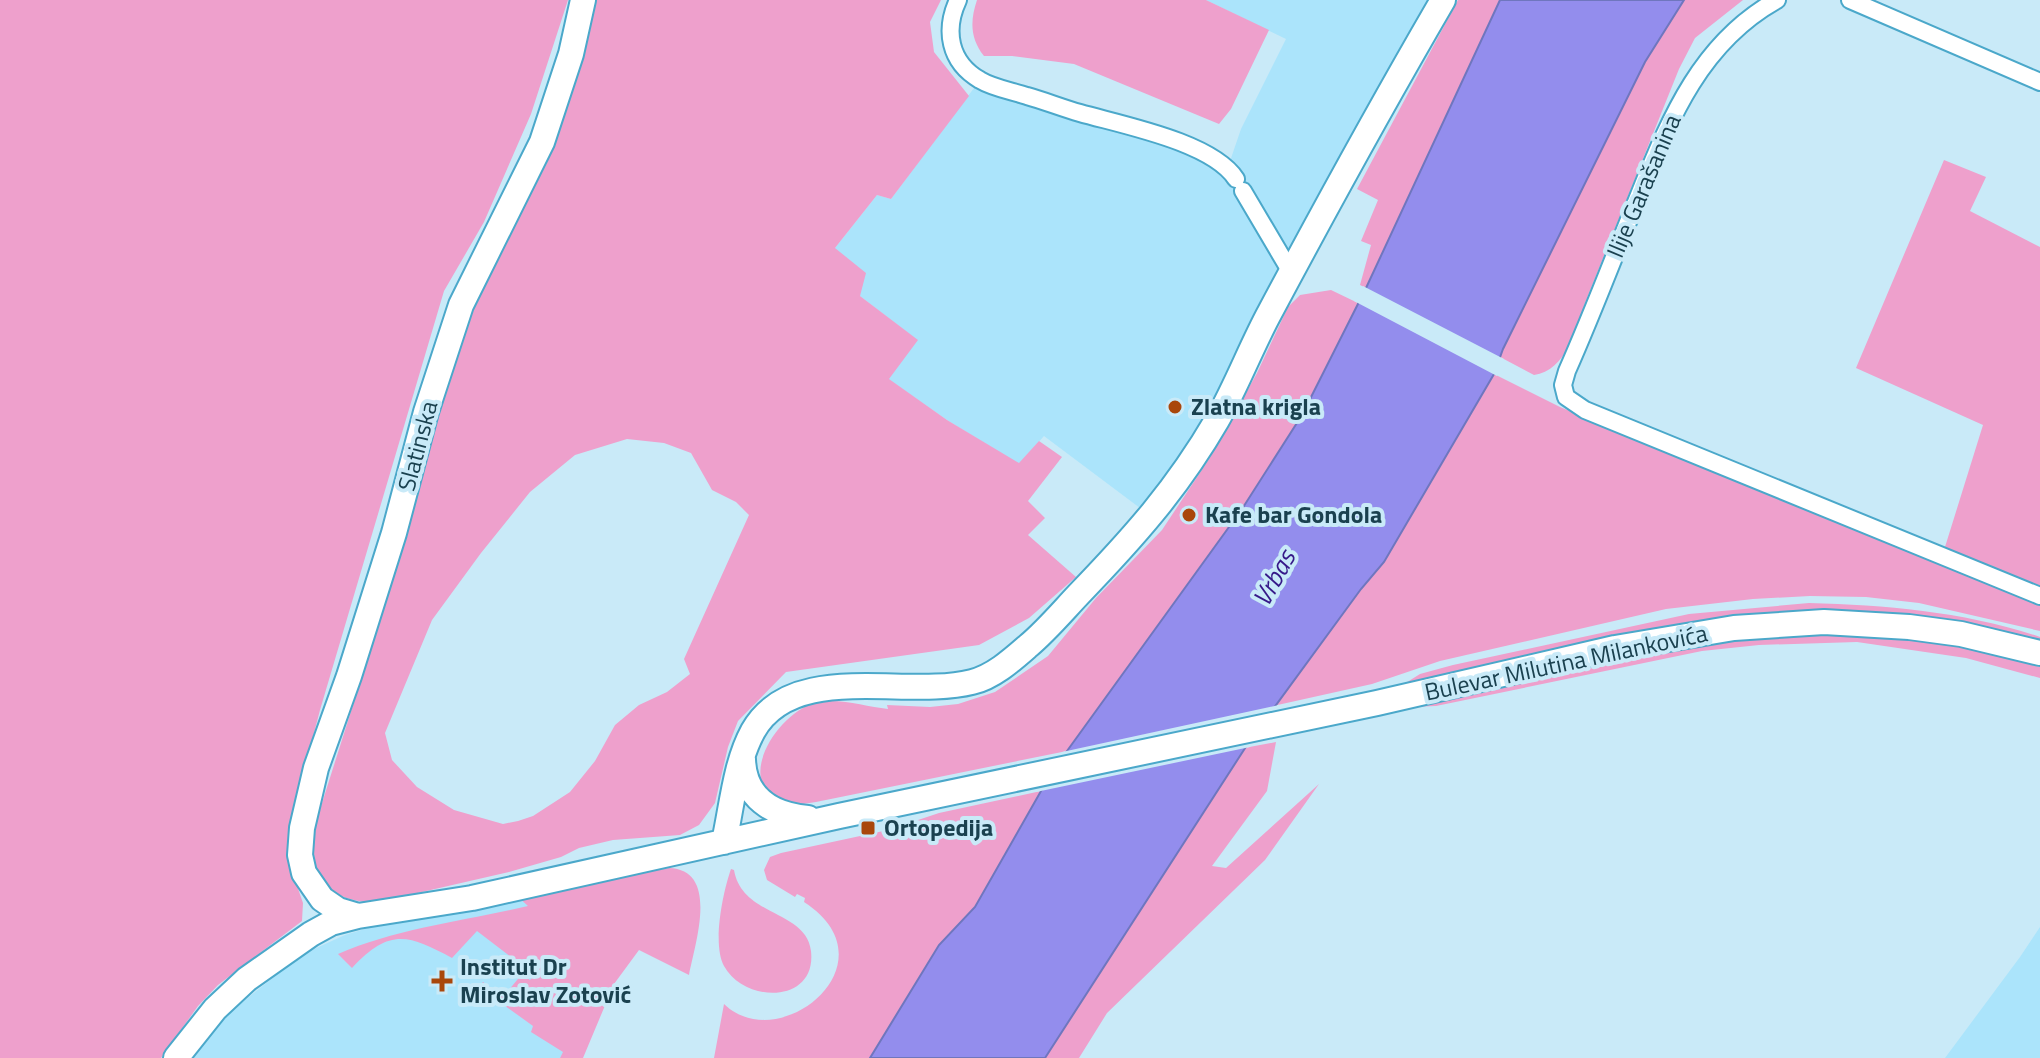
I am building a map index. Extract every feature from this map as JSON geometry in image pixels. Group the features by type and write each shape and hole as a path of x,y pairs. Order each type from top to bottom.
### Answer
{"street":[{"name":"Slatinska","path":"331,923 322,899 304,873 300,855 302,828 316,768 394,533 426,412 461,305 542,142 571,54 583,0"},
{"path":"958,0 949,31 953,49 966,68 980,80 1167,138 1228,167 1292,274"},
{"path":"724,842 743,754 754,729 764,717 793,695 829,687 942,688 976,682 1002,668 1031,643 1152,517 1216,422 1269,314 1365,134 1443,0"},
{"name":"Ilije Garašanina","path":"1777,0 1758,10 1705,62 1670,118 1567,371 1563,385 1570,402 2040,596"},
{"path":"1850,0 2040,82"},
{"name":"Bulevar Milutina Milankovića","path":"839,816 1377,703 1615,648 1734,628 1824,622 1909,627 1961,634 2040,653"},
{"path":"743,754 743,770 748,784 766,807 791,816 839,816"},
{"path":"176,1058 215,1009 247,979 331,923 472,898 839,816"},
{"path":"322,899 338,910 358,916"}],"shaded area":[{"path":"0,0 568,0 531,114 484,222 444,291 320,710 288,833 287,857 303,903 302,921 218,985 198,1006 161,1058 0,1058"},
{"path":"594,0 941,0 930,22 934,52 969,96 891,199 877,195 835,248 866,273 860,296 918,340 889,379 947,420 1019,463 1039,441 1062,457 1028,501 1045,518 1028,535 1076,577 1029,618 979,645 786,672 738,721 728,747 715,803 699,825 680,835 613,840 509,872 374,903 341,896 322,880 317,869 314,855 316,822 403,547 464,334 486,279 547,163","holes":["627,439 664,443 691,453 712,490 736,502 749,515 684,659 690,674 667,692 639,705 615,725 595,761 570,792 533,816 503,824 454,810 417,787 392,760 385,733 432,620 530,492 575,455"]},
{"path":"977,0 1206,0 1269,30 1231,109 1219,124 1074,64 1012,56 984,56 976,43 973,29"},
{"path":"1206,0 1437,0 1283,289 1152,517 1044,436 1019,464 888,379 917,340 860,296 835,248 877,195 891,199 980,80 1228,167 1241,129 1286,39"},
{"path":"1458,0 1500,0 1366,288 1360,285 1371,245 1361,241 1378,200 1357,189"},
{"path":"1684,0 1743,0 1695,38 1679,69 1568,347 1554,366 1534,375 1500,357 1503,349 1645,62"},
{"path":"1944,160 1986,177 1970,211 2040,247 2040,590 1945,547 1983,425 1856,368"},
{"path":"1331,290 1358,303 1302,415 1242,509 1067,751 805,804 785,803 769,794 762,781 761,766 766,750 775,734 801,709 824,701 888,709 887,705 930,707 958,704 995,692 1048,656 1096,598 1162,530 1209,459 1257,373 1288,307 1300,295"},
{"path":"1494,374 1560,407 2040,604 2040,631 1919,603 1866,597 1753,599 1666,609 1440,661 1372,684 1273,706 1384,562"},
{"path":"1809,603 1897,608 1984,621 2040,637 2040,648 1863,615 1404,684 1420,674 1453,665 1689,614"},
{"path":"1807,633 1896,636 1963,647 2040,667 2040,678 1966,658 1857,642 1759,645 1702,651 1436,706 1411,707 1411,703 1706,640"},
{"path":"1276,742 1267,791 1212,866 1226,868 1319,784 1265,860 1107,1013 1079,1058 1045,1058 1244,748"},
{"path":"1041,791 975,907 939,945 870,1058 714,1058 724,1004 747,1018 773,1019 798,1011 820,996 834,975 839,951 830,926 804,902 805,898 797,894 795,897 767,880 764,870 770,857 888,830 939,813"},
{"path":"669,868 685,872 694,881 699,894 699,928 689,975 639,950 614,984 583,1058 560,1058 563,1052 531,1032 533,1026 479,987 483,982 503,997 522,974 530,980 539,969 533,965 528,970 477,931 452,958 423,944 399,939 377,946 352,968 338,954 408,931 528,906 516,895"},
{"path":"731,869 749,897 787,920 807,938 811,951 810,968 803,981 792,989 778,993 747,987 724,966 719,932"},
{"name":"Institut Dr Miroslav Zotović","path":"516,895 619,975 560,1058 192,1058 221,1019 303,954 368,928"},
{"path":"2040,927 2040,1058 1945,1058 2020,957"}],"water":[{"name":"Vrbas","path":"1500,0 1684,0 1645,62 1503,349 1494,374 1384,562 1249,742 1045,1058 870,1058 939,945 975,907 1067,751 1242,509 1302,415 1366,288"}],"pier":[{"path":"1363,286 1504,359 1497,376 1354,301"},
{"path":"1279,705 1250,747 1036,792 1062,752"}],"place":[{"name":"Zlatna krigla","path":"1175,407"},
{"name":"Kafe bar Gondola","path":"1189,515"},
{"name":"Ortopedija","path":"868,828"},
{"name":"Institut Dr Miroslav Zotović","path":"442,981"}]}
